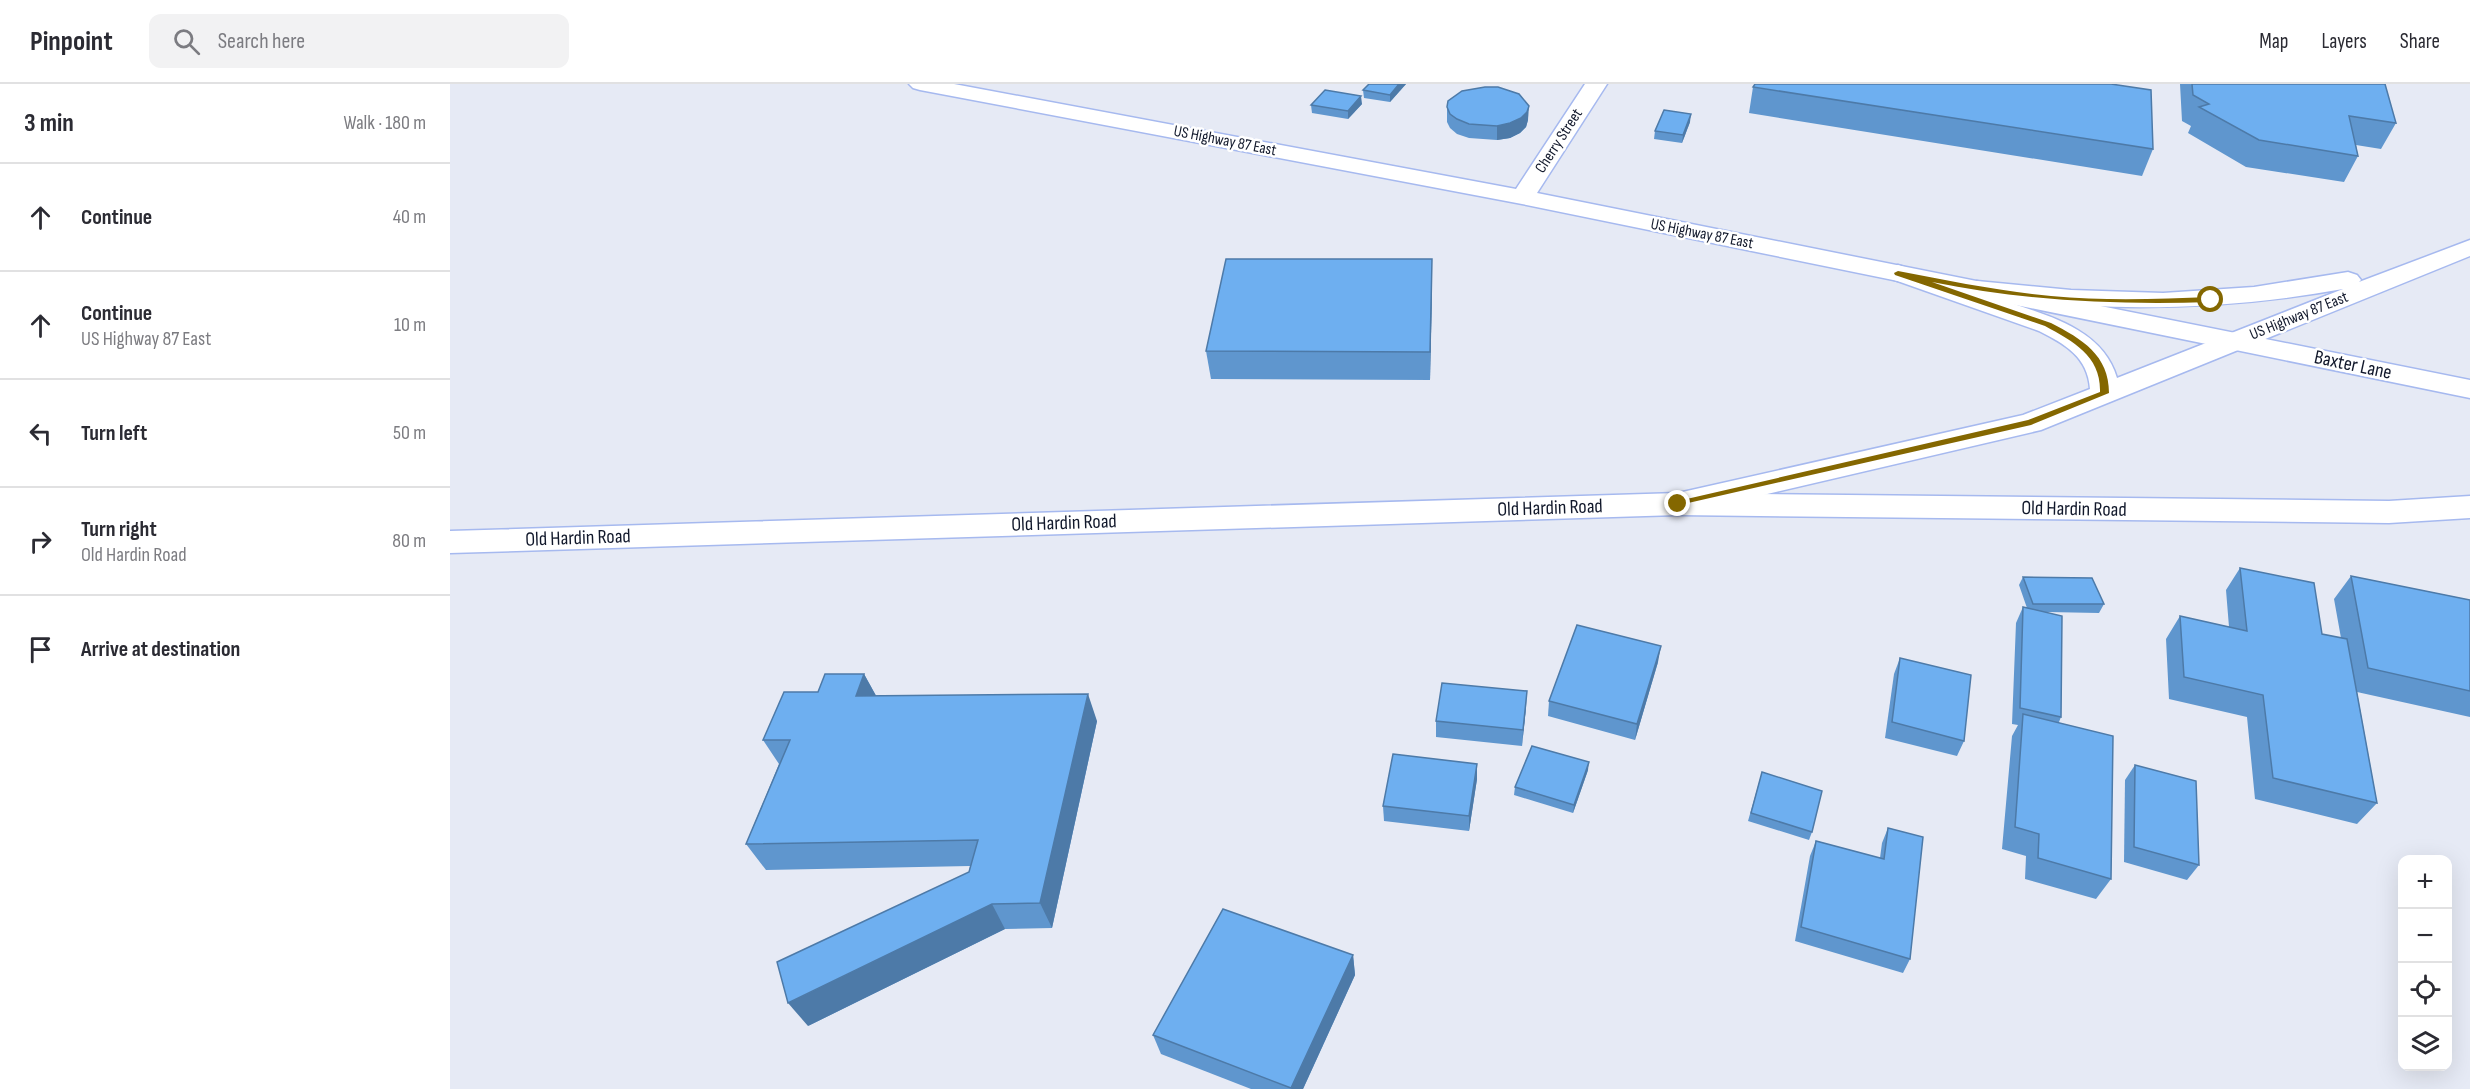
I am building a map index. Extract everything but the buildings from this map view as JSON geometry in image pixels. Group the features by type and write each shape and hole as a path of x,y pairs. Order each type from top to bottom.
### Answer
{"main road":[{"name":"US Highway 87 East","path":"920,84 998,90 2237,341 2470,247"},
{"name":"Cherry Street","path":"1522,197 1596,84"},
{"path":"1977,289 2090,301 2211,300 2310,288 2435,262"},
{"path":"1898,273 2065,333 2086,348 2100,364 2105,376 2105,393"},
{"name":"Baxter Lane","path":"2237,341 2470,389"},
{"name":"Old Hardin Road","path":"1678,504 2031,423 2237,341"},
{"name":"Old Hardin Road","path":"450,542 1678,504 2389,512 2470,507"}],"route":[{"path":"1678,504 2031,423 2105,393 2105,376 2100,364 2092,354 2065,333 1898,273 1977,289 2052,298 2136,302 2211,300"}]}
